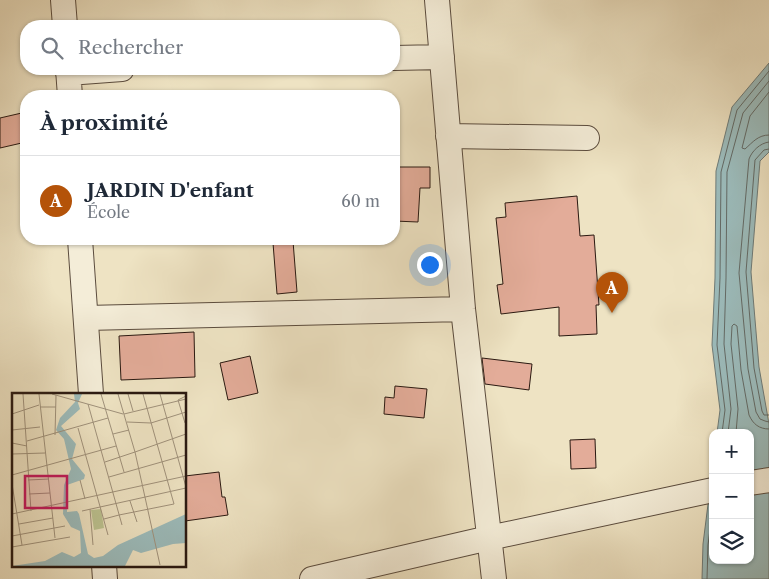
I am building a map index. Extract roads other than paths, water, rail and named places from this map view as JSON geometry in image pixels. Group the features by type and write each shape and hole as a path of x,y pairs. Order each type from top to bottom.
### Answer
{"street":[{"path":"63,0 65,20"},
{"path":"437,0 463,309 494,579"},
{"path":"400,58 442,57"},
{"path":"69,79 90,75"},
{"path":"448,136 587,138"},
{"path":"80,245 91,393"},
{"path":"86,318 463,309"},
{"path":"754,482 769,480"},
{"path":"312,579 489,538 709,491"},
{"path":"104,566 104,579"}],"water":[{"path":"769,63 769,152 760,161 751,272 759,367 769,424 769,579 702,579 703,544 709,497 709,564 754,564 754,429 718,429 720,410 712,345 716,171 732,107"}],"place":[{"name":"JARDIN D'enfant","path":"612,313"}]}
